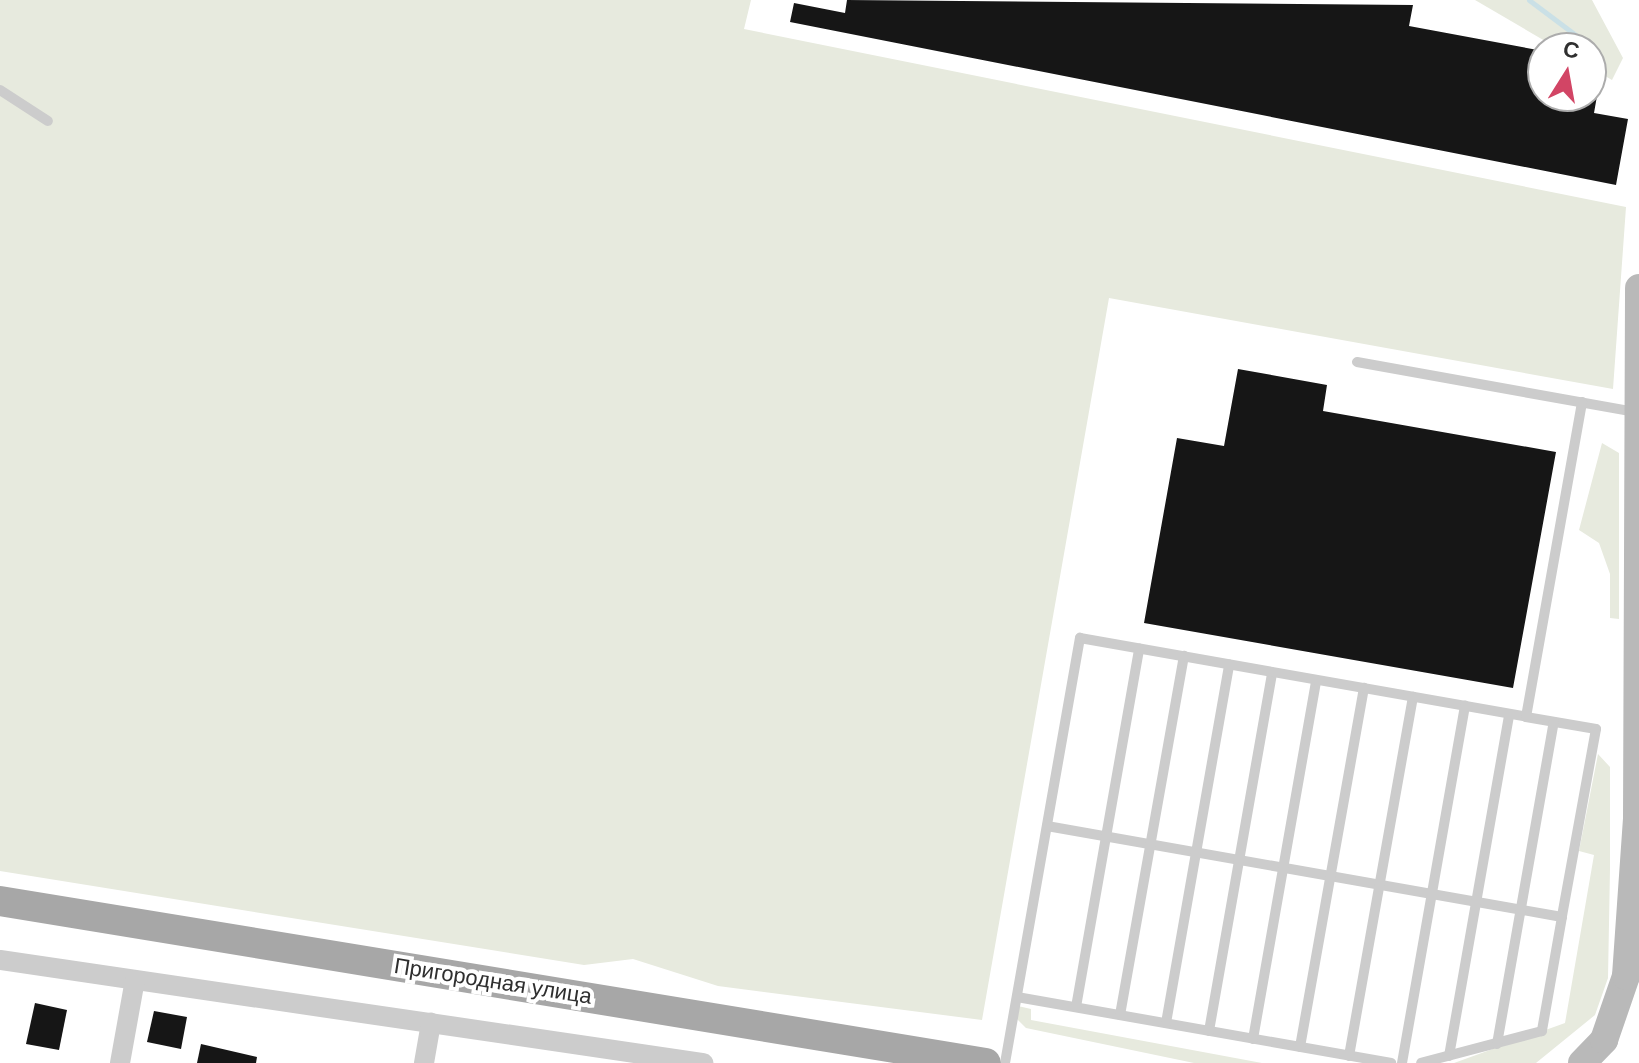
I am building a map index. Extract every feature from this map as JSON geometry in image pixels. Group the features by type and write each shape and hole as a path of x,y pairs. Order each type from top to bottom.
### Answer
{"main road":[{"name":"Пригородная улица","path":"0,901 986,1063"}],"street":[{"path":"1582,1063 1620,1008 1638,828 1635,412 1639,291"},
{"path":"0,960 703,1063"},
{"path":"120,1063 135,980"},
{"path":"424,1063 431,1023"}],"lane":[{"path":"0,90 48,121"},
{"path":"1357,362 1635,412"},
{"path":"1526,717 1582,402"},
{"path":"1005,1063 1080,638 1596,729 1542,1031 1421,1063"},
{"path":"1076,1007 1139,648"},
{"path":"1120,1015 1184,656"},
{"path":"1166,1023 1229,664"},
{"path":"1209,1031 1272,672"},
{"path":"1253,1039 1316,680"},
{"path":"1300,1047 1364,688"},
{"path":"1349,1056 1413,697"},
{"path":"1402,1063 1465,706"},
{"path":"1449,1056 1509,714"},
{"path":"1497,1044 1554,722"},
{"path":"1047,826 1562,917"},
{"path":"1017,997 1391,1063"}],"shaded area":[{"path":"0,0 751,0 744,29 1626,207 1613,389 1109,298 982,1020 718,986 633,959 584,965 0,871"},
{"path":"1475,0 1592,0 1623,58 1612,80 1607,77 1607,32 1530,32"},
{"path":"1602,443 1619,453 1619,619 1610,618 1610,574 1599,543 1579,530"},
{"path":"1598,754 1610,767 1610,869 1608,978 1595,1015 1536,1063 1454,1063 1565,1023 1594,855 1579,851"},
{"path":"1018,1006 1031,1009 1031,1020 1262,1063 1194,1063 1026,1028 1016,1018"}],"building":[{"path":"847,0 1413,5 1409,26 1527,48 1527,112 1594,112 1628,119 1616,185 790,22 794,3 845,13"},
{"path":"1238,369 1327,385 1323,411 1556,452 1513,688 1144,623 1177,438 1224,446"},
{"path":"35,1003 67,1010 59,1050 26,1044"},
{"path":"154,1011 187,1017 181,1049 147,1042"},
{"path":"201,1044 257,1057 256,1063 197,1063"}],"waterway":[{"path":"1529,0 1572,32"}]}
